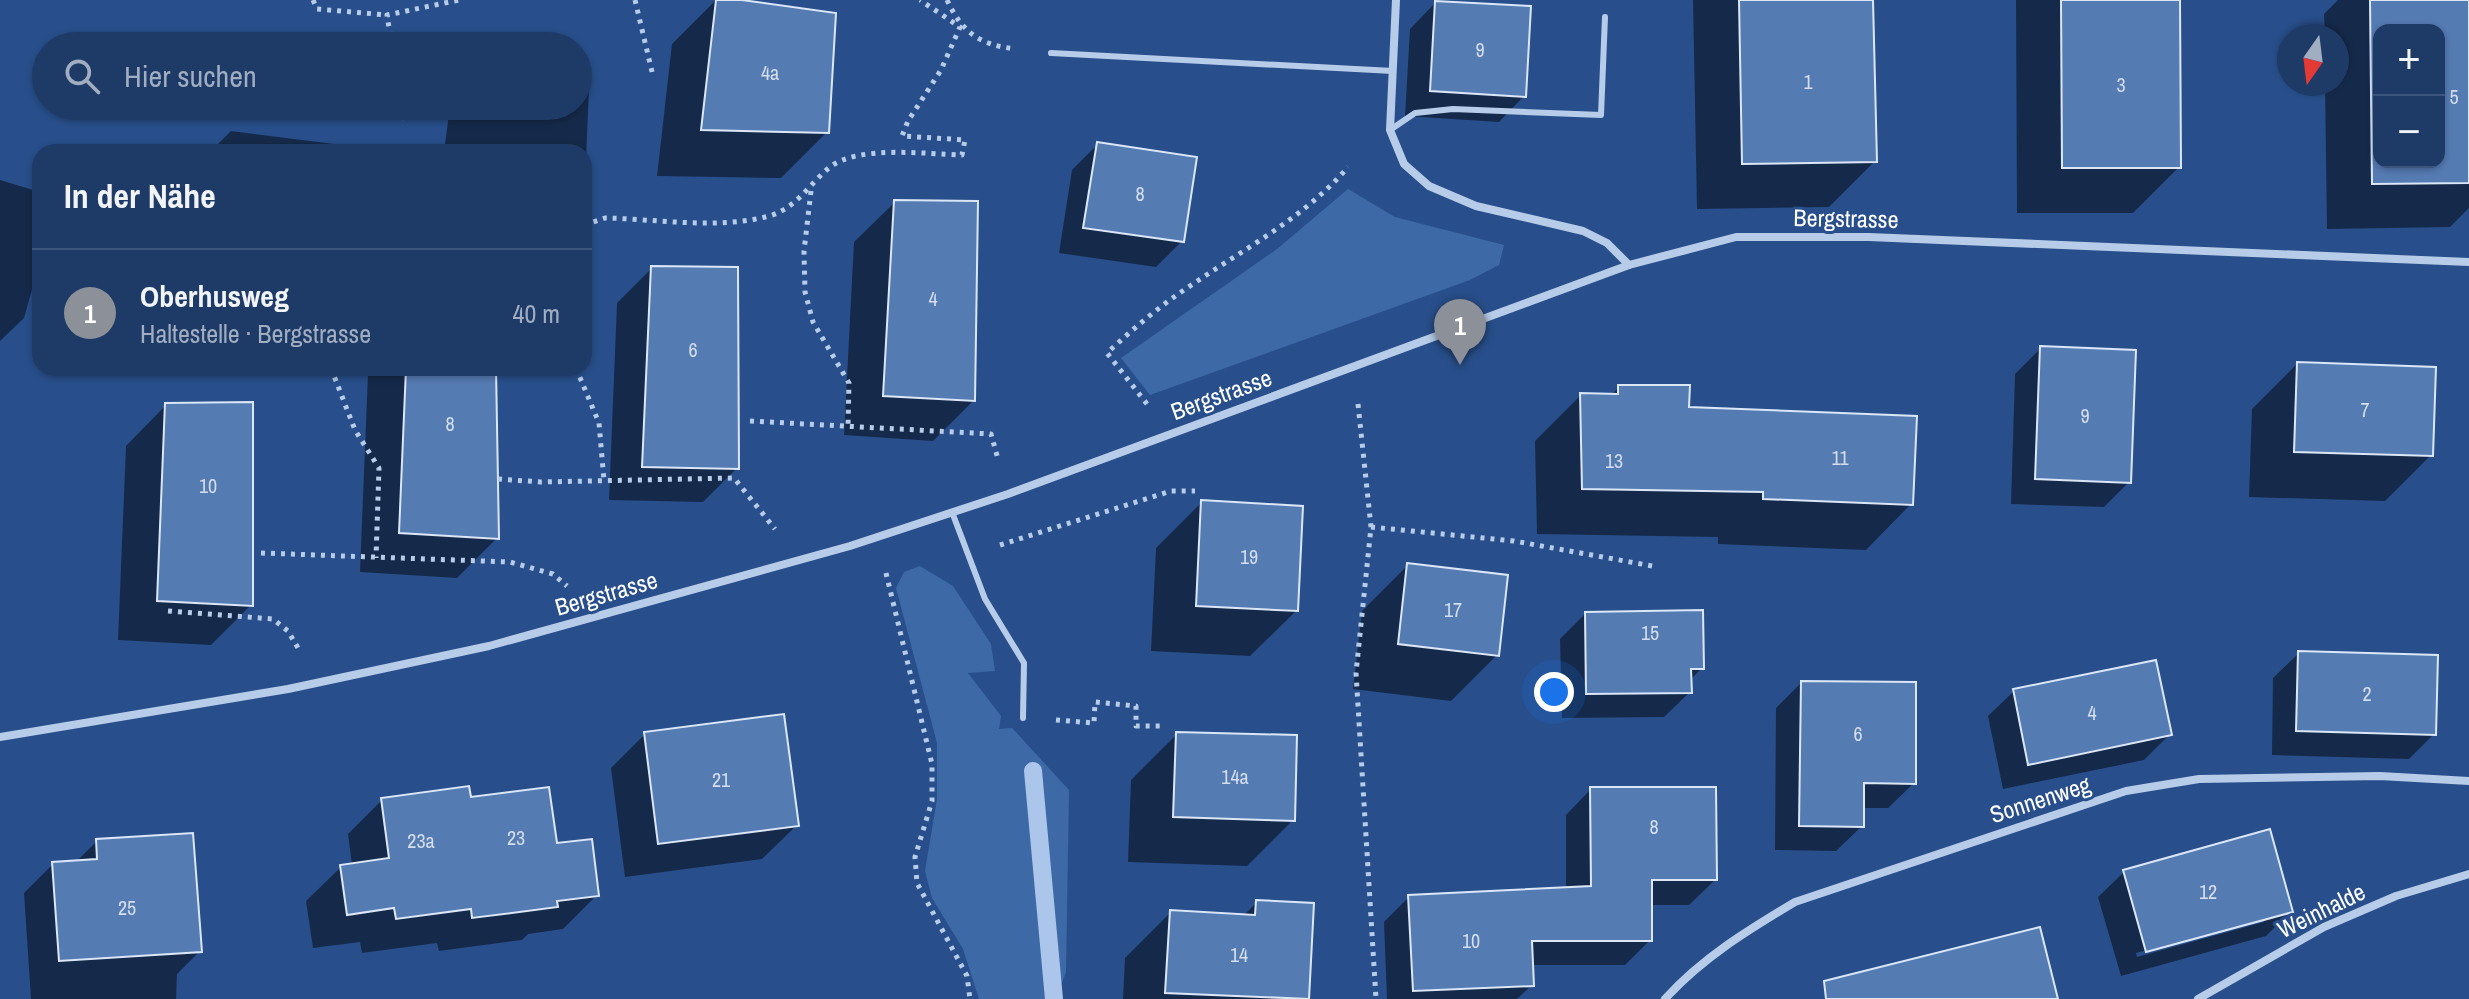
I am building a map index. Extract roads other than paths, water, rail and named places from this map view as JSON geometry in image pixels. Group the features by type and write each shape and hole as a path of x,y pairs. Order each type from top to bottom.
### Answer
{"street":[{"path":"1396,0 1390,130 1404,164 1429,186 1476,206 1583,231 1607,243 1629,265"},
{"name":"Bergstrasse","path":"0,737 306,685 489,646 850,546 1008,494 1629,265 1736,237 1869,237 2469,262"},
{"name":"Sonnenweg","path":"1665,999 1689,973 1745,931 1795,902 2126,791 2199,779 2380,776 2469,781"},
{"name":"Weinhalde","path":"2198,999 2324,927 2396,896 2469,874"}],"lane":[{"path":"1390,130 1415,113 1453,109 1601,115 1605,17"},
{"path":"1051,53 1393,71"},
{"path":"952,512 985,599 1024,663 1023,718"}],"waterway":[{"path":"1033,771 1054,999"}],"place":[{"name":"Oberhusweg","path":"1460,365"}]}
